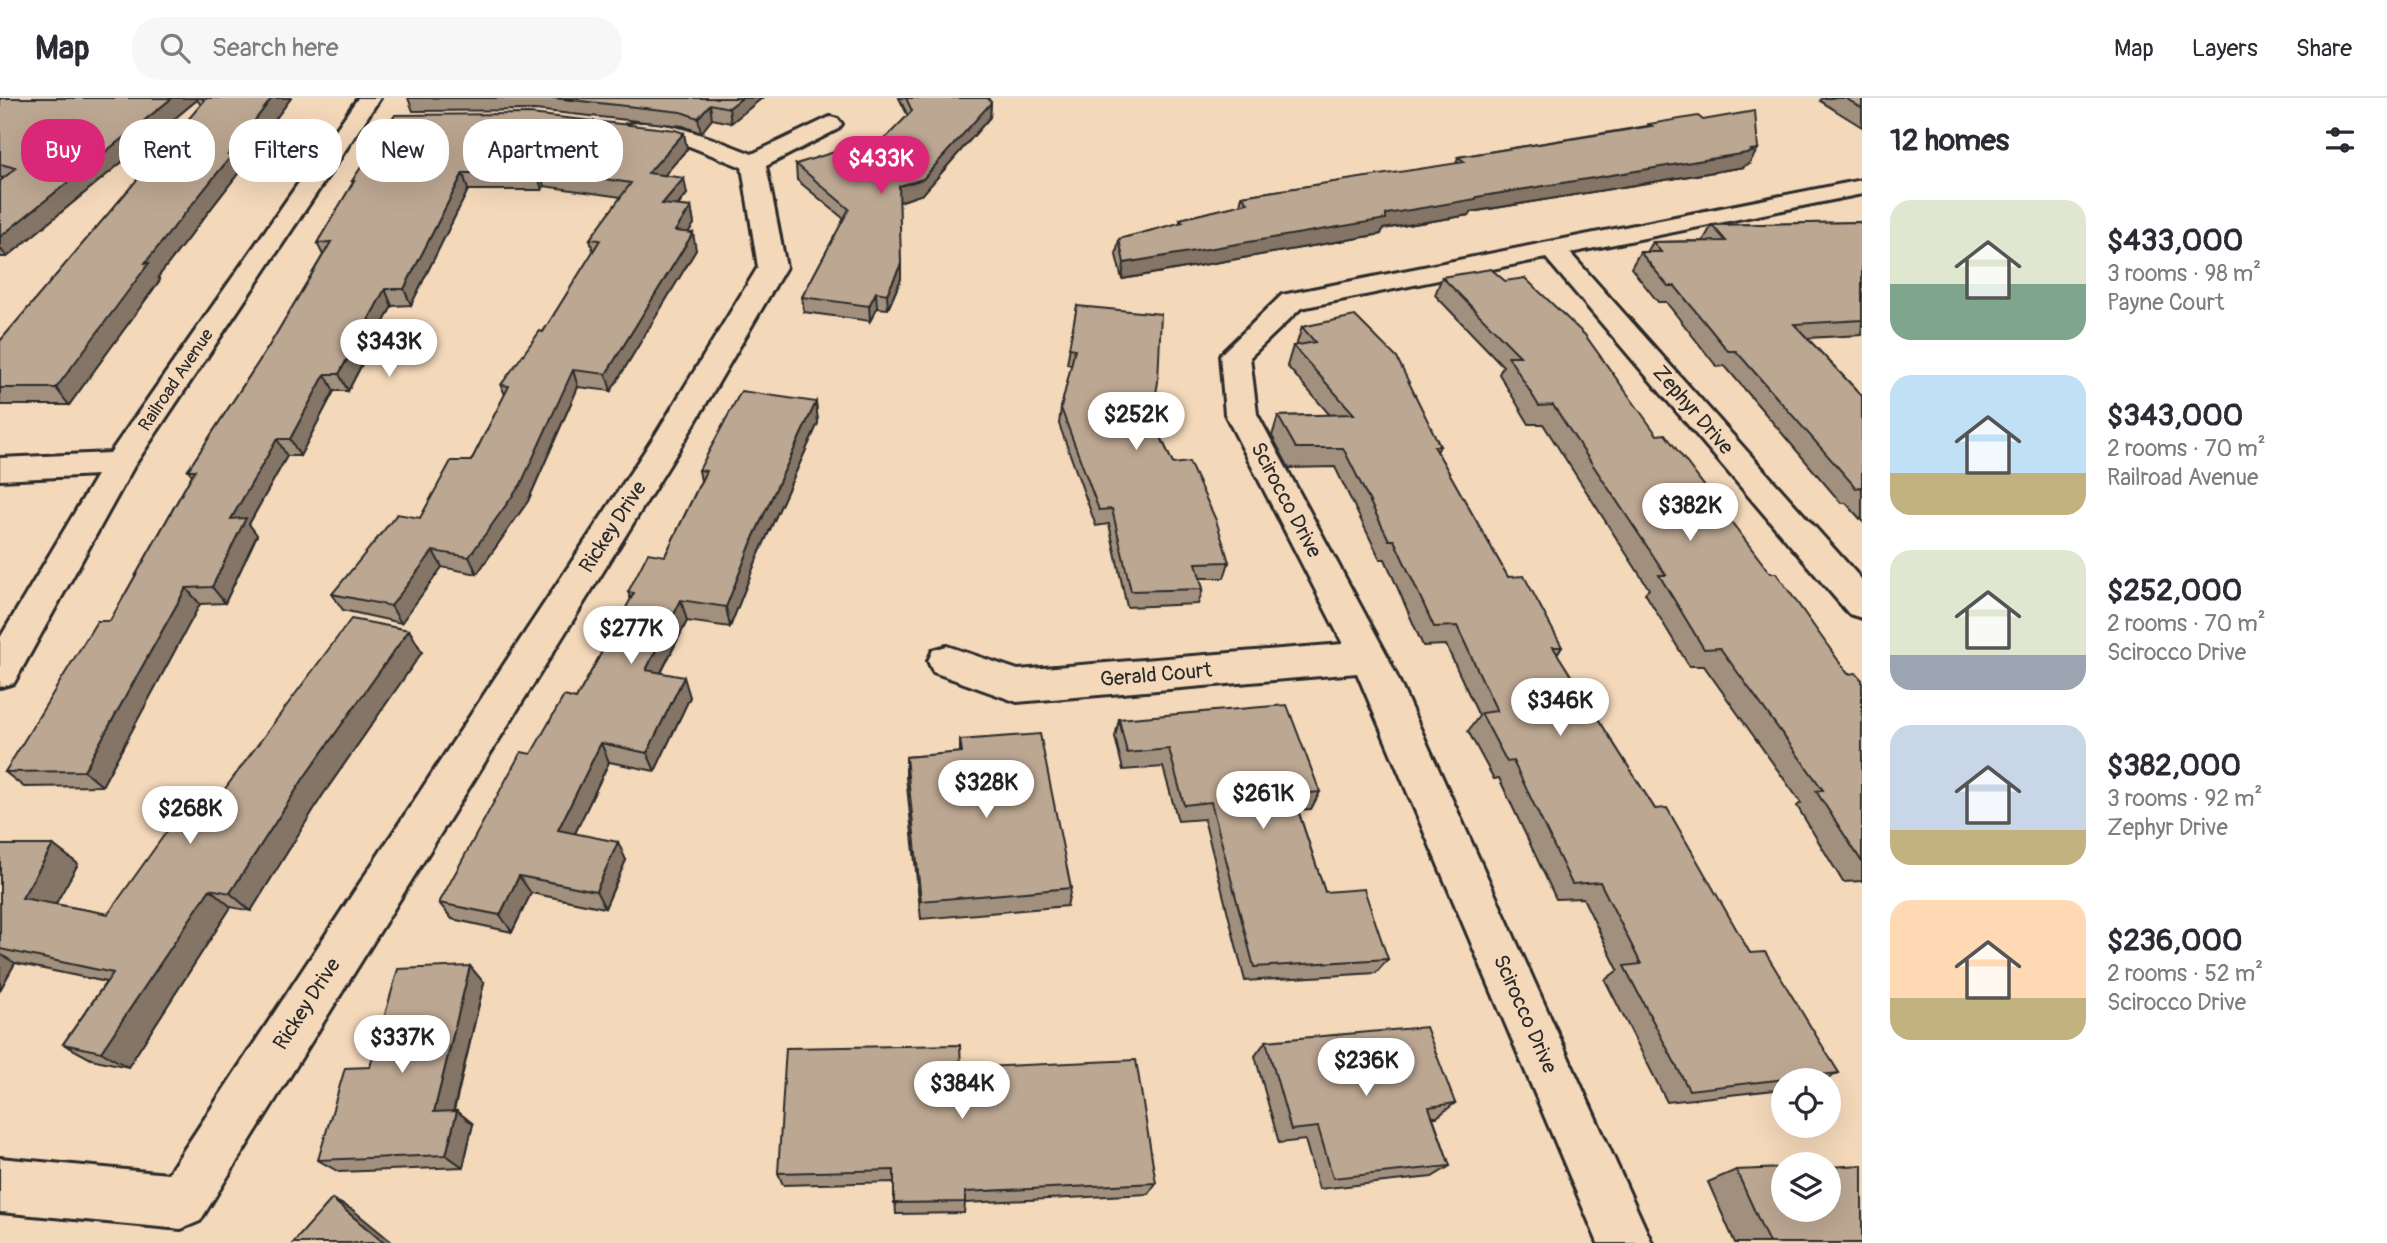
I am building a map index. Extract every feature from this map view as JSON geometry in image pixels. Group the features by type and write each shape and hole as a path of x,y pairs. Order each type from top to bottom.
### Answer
{"street":[{"name":"Railroad Avenue","path":"0,672 120,463 369,113"},
{"path":"623,129 683,136 753,163 830,124"},
{"name":"Rickey Drive","path":"0,1185 181,1202 663,449 772,267 753,163"},
{"name":"Scirocco Drive","path":"1625,1243 1369,657 1241,414 1235,355 1292,301 1862,187"},
{"name":"Zephyr Drive","path":"1552,249 1862,604"},
{"path":"0,469 120,463"},
{"name":"Gerald Court","path":"947,661 1017,686 1369,657"}],"building":[{"path":"0,98 172,98 146,119 119,119 119,141 105,152 105,119 21,119 21,182 68,182 0,237 0,181 16,168 0,164"},
{"path":"202,98 272,98 256,119 229,119 229,159 215,176 215,119 189,119 204,101"},
{"path":"553,98 742,98 729,108 710,104 698,118 681,112"},
{"path":"906,98 988,98 991,103 923,179 899,186 901,264 887,294 876,292 869,306 802,297 849,209 796,164 860,144 871,153 912,111"},
{"path":"1845,98 1862,98 1862,108"},
{"path":"1755,111 1758,149 1751,150 1753,152 1476,197 1386,214 1386,219 1124,263 1119,239 1183,222 1180,219 1248,203 1242,196 1465,162 1458,157 1652,126 1649,124 1698,116 1703,120"},
{"path":"530,114 575,119 463,119 463,173 404,289 385,289 339,374 325,374 290,439 277,439 231,519 246,518 212,587 186,588 84,771 5,772 97,621 110,621 195,470 188,470 269,346 331,242 317,243 356,175 356,182 449,182 449,119 392,119 395,115"},
{"path":"623,124 684,133 648,173 684,178 662,204 691,207 675,231 693,233 606,374 573,370 521,484 469,557 433,551 391,606 332,594 397,514 420,518 451,461 471,461 509,386 501,385 540,331 543,332 600,240 590,239 631,183 623,182"},
{"path":"135,182 210,182 145,263 149,263 56,388 0,388 0,341"},
{"path":"1862,222 1862,320 1794,324 1862,396 1862,489 1856,488 1736,351 1728,351 1675,286 1668,286 1640,252 1661,252 1653,242 1726,241 1712,225"},
{"path":"1491,269 1505,281 1525,278 1585,335 1657,435 1665,434 1770,573 1776,573 1848,674 1856,673 1862,680 1862,862 1816,791 1823,790 1720,648 1704,649 1659,575 1666,575 1553,405 1539,406 1508,356 1520,356 1442,277"},
{"path":"1077,306 1161,314 1158,382 1152,417 1173,464 1189,462 1216,520 1229,562 1196,563 1203,589 1131,591 1112,509 1099,510 1061,408 1075,349 1069,348"},
{"path":"1355,316 1397,358 1440,446 1434,446 1508,577 1524,576 1562,647 1553,647 1655,809 1667,808 1750,953 1765,952 1836,1068 1771,1068 1771,1081 1689,1090 1624,966 1641,964 1600,882 1572,884 1513,761 1507,762 1481,713 1497,711 1457,626 1434,627 1394,540 1389,540 1343,448 1296,448 1278,416 1354,414 1293,346 1315,342 1302,327"},
{"path":"741,391 816,402 754,536 726,607 681,600 646,670 684,677 647,753 601,743 558,830 618,842 596,891 519,876 500,915 439,903 521,752 531,754 564,696 576,699 634,593 628,592 648,553 665,556 706,471 699,470"},
{"path":"351,619 409,630 305,776 230,893 210,889 101,1052 63,1044 113,973 0,949 0,845 53,845 22,898 108,914 177,817 201,821"},
{"path":"1287,705 1320,792 1293,795 1325,892 1364,889 1388,959 1254,967 1211,802 1184,805 1169,749 1127,753 1119,719"},
{"path":"1040,734 1071,888 921,901 906,757 962,752 960,740"},
{"path":"470,966 434,1112 457,1111 446,1155 318,1160 345,1068 370,1067 398,969"},
{"path":"1426,1027 1455,1103 1429,1107 1450,1166 1333,1178 1318,1127 1291,1130 1266,1041"},
{"path":"960,1045 961,1068 1136,1060 1156,1183 965,1192 965,1202 894,1203 894,1170 778,1173 786,1048"},
{"path":"1862,1165 1862,1243 1769,1243 1736,1170 1771,1169 1771,1222 1841,1222 1841,1166"},
{"path":"332,1199 384,1243 293,1243"}]}
